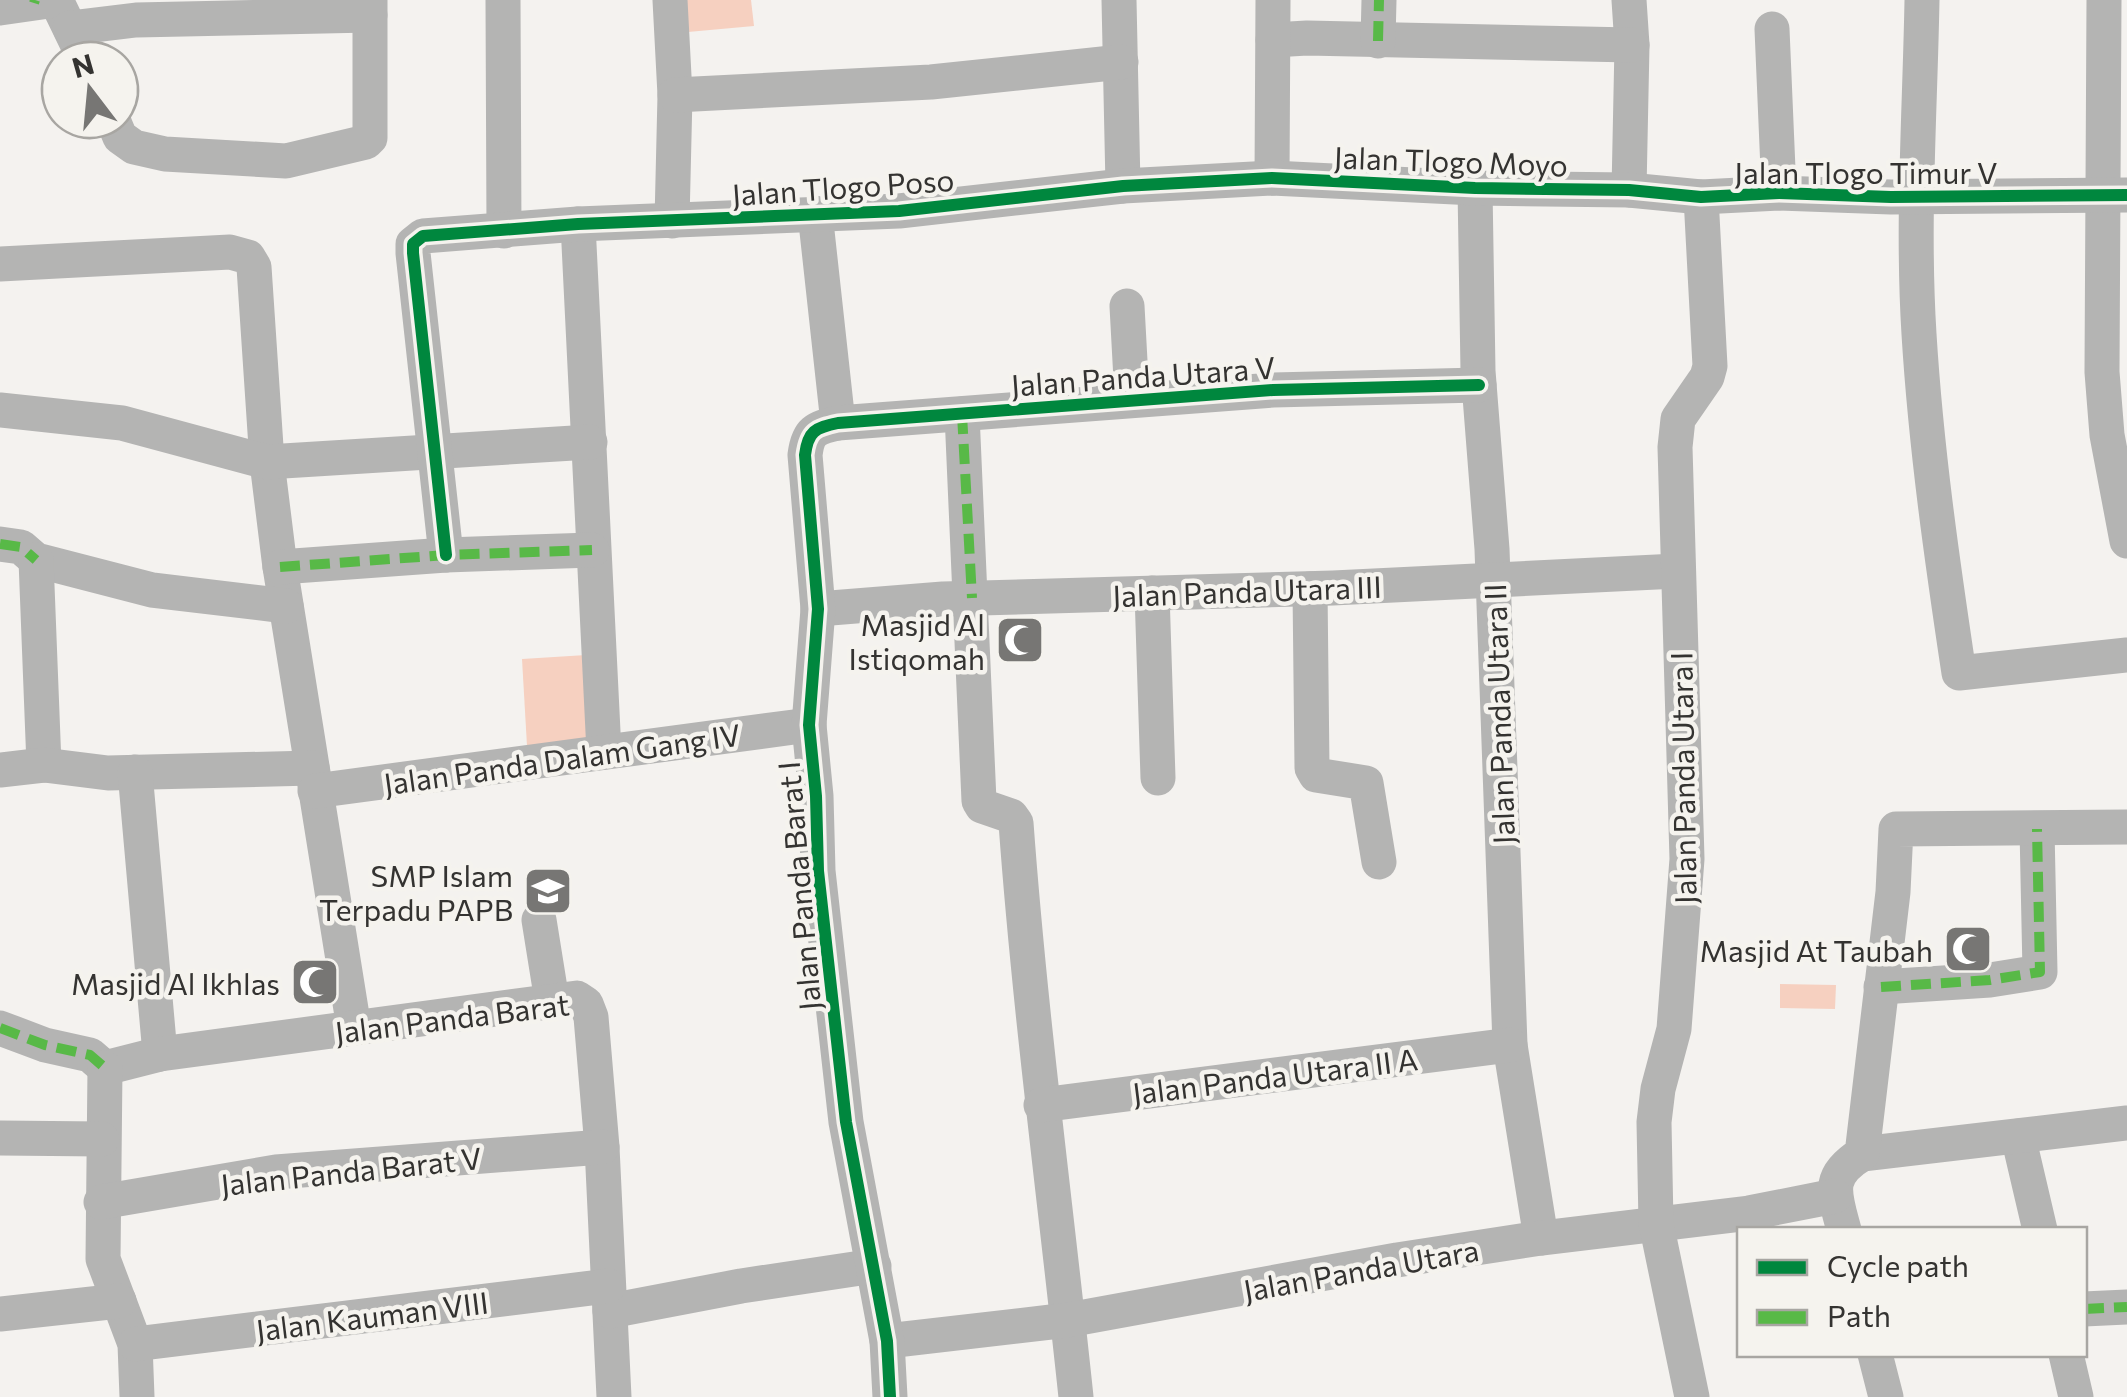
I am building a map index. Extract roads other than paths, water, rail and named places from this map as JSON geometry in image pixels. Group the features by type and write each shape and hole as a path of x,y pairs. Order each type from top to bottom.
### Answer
{"street":[{"path":"503,0 504,231"},
{"path":"670,0 675,95 672,221"},
{"path":"1120,0 1122,186"},
{"path":"1272,178 1273,0"},
{"path":"1378,41 1379,0"},
{"path":"1629,0 1629,190"},
{"path":"1922,0 1918,331 1932,497 1959,673 2127,655"},
{"path":"2104,0 2115,195 2114,372 2107,435 2127,541"},
{"path":"48,14 136,20 370,8 370,138 366,142 286,160 166,154 134,147 125,140"},
{"name":"Jalan Tlogo Timur V","path":"1772,29 1779,193"},
{"path":"1273,40 1632,46"},
{"path":"675,95 931,82 1122,62"},
{"name":"Jalan Tlogo Poso","path":"434,450 412,252 417,239 423,236 578,224 899,210 1122,186 1272,178"},
{"name":"Jalan Tlogo Moyo","path":"1272,178 1475,188 1629,190"},
{"name":"Jalan Panda Utara II","path":"1475,188 1478,385 1493,580 1510,1045 1541,1238"},
{"name":"Jalan Tlogo Timur V","path":"1629,190 1701,197 1779,193 1918,197 2115,195"},
{"name":"Jalan Panda Utara I","path":"1692,1397 1656,1223 1654,1122 1658,1089 1674,1029 1687,859 1674,492 1678,419 1710,366 1701,197"},
{"name":"Jalan Panda Barat I","path":"815,213 825,427 808,436 804,455 818,609 809,725 818,870 846,1122 874,1266 890,1397"},
{"path":"578,224 604,752"},
{"path":"0,264 242,254 254,267 267,462 280,567 354,1028"},
{"path":"1127,306 1132,398"},
{"name":"Jalan Panda Utara V","path":"825,427 1132,398 1478,385"},
{"path":"0,410 122,423 267,462 590,442"},
{"path":"962,414 980,802 1011,816 1016,823 1027,977 1076,1397"},
{"path":"434,450 446,555"},
{"path":"0,544 21,547 36,560 152,590 286,606"},
{"path":"280,567 592,550"},
{"path":"36,560 44,765"},
{"name":"Jalan Panda Utara III","path":"818,609 972,598 1677,571"},
{"path":"1310,588 1313,771 1316,775 1366,783 1379,862"},
{"path":"1152,594 1158,778"},
{"name":"Jalan Panda Dalam Gang IV","path":"0,770 44,765 314,779 604,752 809,725"},
{"path":"135,772 160,1054"},
{"path":"1862,1154 1893,892 1896,828 2127,827"},
{"path":"1881,987 1990,980 2040,972 2037,829"},
{"path":"539,920 552,1001"},
{"name":"Jalan Panda Barat","path":"105,1068 160,1054 577,998 586,1004 591,1017 602,1147 614,1397"},
{"path":"0,1028 86,1054 105,1068 103,1259 136,1344 137,1397"},
{"name":"Jalan Panda Utara II A","path":"1041,1104 1510,1045"},
{"path":"1839,1213 1839,1172 1862,1154 2127,1122"},
{"path":"2018,1136 2039,1227"},
{"path":"0,1138 102,1139"},
{"name":"Jalan Panda Barat V","path":"101,1202 276,1172 602,1147"},
{"name":"Jalan Panda Utara","path":"886,1341 1068,1320 1541,1238 1748,1213 1839,1213"},
{"name":"Jalan Kauman VIII","path":"136,1344 741,1286 874,1266"},
{"path":"0,1314 119,1301"},
{"path":"2087,1308 2127,1308"},
{"path":"1876,1357 1886,1397"},
{"path":"2067,1357 2076,1397"}],"place":[{"name":"Masjid Al Istiqomah","path":"1020,640"},
{"name":"SMP Islam Terpadu PAPB","path":"548,891"},
{"name":"Masjid At Taubah","path":"1968,949"},
{"name":"Masjid Al Ikhlas","path":"315,982"}]}
